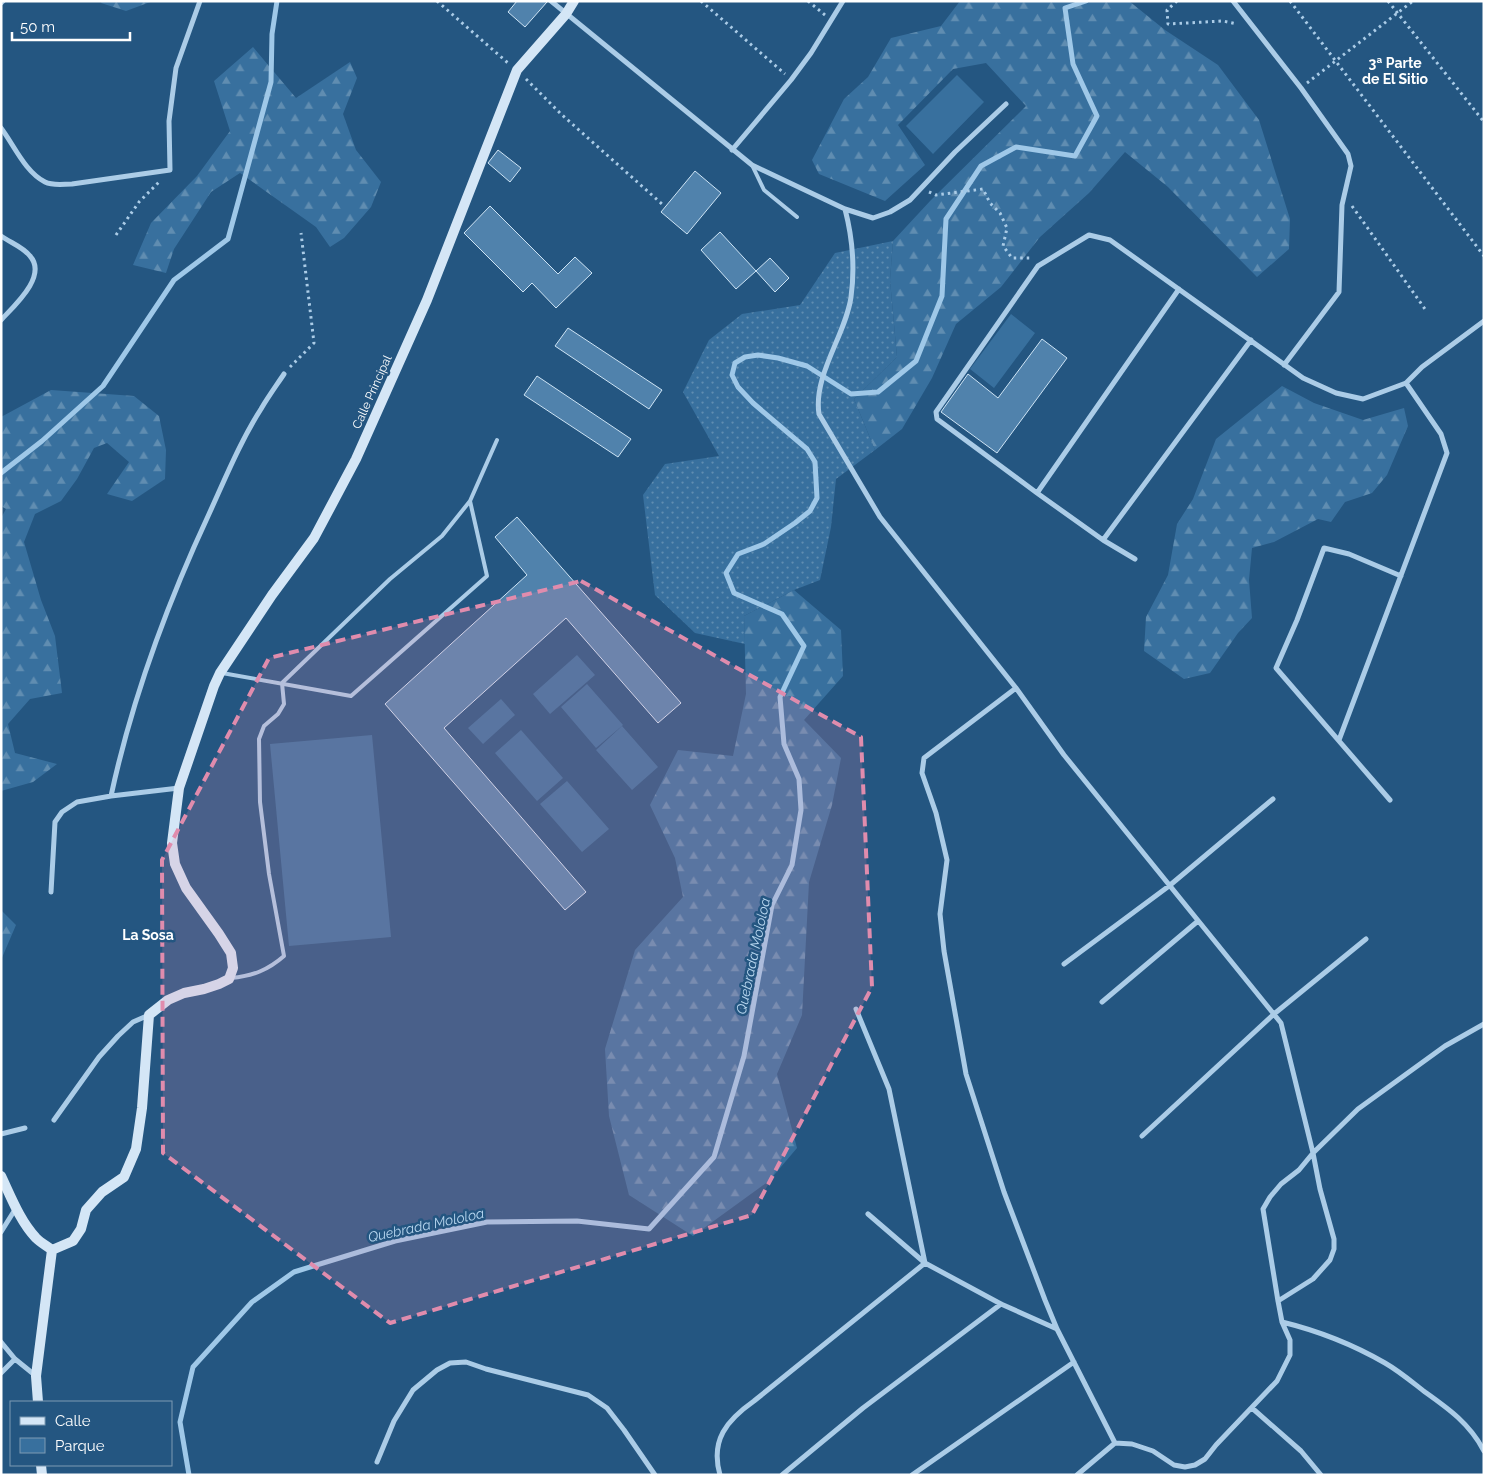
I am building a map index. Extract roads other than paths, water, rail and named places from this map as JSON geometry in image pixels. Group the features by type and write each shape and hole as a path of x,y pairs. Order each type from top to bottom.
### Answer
{"street":[{"path":"1,128 28,167 46,183 56,185 72,184 170,170 169,121 174,77 200,1"},
{"path":"551,1 732,150 752,164 845,209 873,218 890,212 910,200 955,152 1006,104"},
{"name":"Calle Principal","path":"229,979 233,968 231,953 220,934 186,888 175,864 172,844 179,788 220,673 272,595 314,538 356,459 427,300 517,70 566,14 574,1"},
{"path":"732,150 791,80 811,53 843,1"},
{"path":"1233,1 1301,88 1348,154 1351,166 1342,206 1339,292 1284,364"},
{"path":"845,209 850,228 851,298 822,382 818,404 819,414 880,517 1016,688 1064,755 1281,1023 1320,1189 1334,1239 1334,1248 1330,1260 1313,1279 1278,1300"},
{"path":"1135,559 1104,540 937,419 936,412 1038,266 1090,235 1110,240 1304,378 1336,393 1363,399 1406,383 1422,367 1484,321"},
{"path":"1,236 30,255 35,263 36,270 33,282 1,320"},
{"path":"1037,492 1179,289"},
{"path":"1104,540 1250,340"},
{"path":"111,796 144,674 187,561 237,453 260,410 284,374"},
{"path":"1339,740 1447,453 1441,434 1406,383"},
{"path":"1390,800 1276,668 1298,620 1324,548 1349,554 1402,576"},
{"path":"1016,688 924,758 922,774 936,813 946,860 940,914 944,951 966,1074 1004,1192 1057,1329 1115,1443"},
{"path":"51,892 55,822 62,812 77,802 179,788"},
{"path":"1064,964 1169,886 1273,799"},
{"path":"1102,1002 1198,921"},
{"path":"1142,1136 1274,1014 1366,939"},
{"path":"54,1120 99,1057 133,1022 149,1015 168,1000 229,979"},
{"path":"856,1009 889,1089 925,1263"},
{"path":"52,1250 73,1241 81,1229 86,1210 102,1192 124,1177 136,1149 142,1108 149,1015"},
{"path":"1077,1475 1115,1443 1132,1444 1152,1451 1174,1465 1185,1467 1195,1465 1205,1459 1277,1381 1290,1355 1290,1340 1282,1322 1263,1209 1281,1184 1299,1170 1313,1153 1358,1108 1445,1046 1484,1024"},
{"path":"1,1134 25,1128"},
{"path":"1,1176 16,1208 37,1239 52,1250"},
{"path":"1,1232 16,1208"},
{"path":"868,1214 925,1263 1001,1304 1057,1329"},
{"path":"38,1401 36,1376 52,1250"},
{"path":"720,1475 718,1447 723,1429 737,1413 925,1263"},
{"path":"782,1475 863,1408 1001,1304"},
{"path":"1282,1322 1314,1330 1342,1341 1386,1364 1457,1415 1484,1451"},
{"path":"1,1342 15,1359 36,1376"},
{"path":"1,1373 15,1359"},
{"path":"377,1462 394,1421 413,1390 437,1370 450,1363 466,1362 504,1374 588,1395 607,1408 655,1475"},
{"path":"912,1475 1074,1362"},
{"path":"1252,1408 1301,1451 1321,1475"}],"lane":[{"path":"752,164 764,190 796,217"},
{"path":"282,683 390,579 442,536 470,501 497,440"},
{"path":"220,673 350,696 488,576 470,501"},
{"path":"229,979 251,976 284,956 269,874 260,802 259,739 264,726 278,714 284,704 282,683"}],"waterway":[{"path":"1,473 42,441 103,386 174,280 228,239 271,82 272,34 277,1"},
{"name":"Quebrada Mololoa","path":"189,1475 180,1422 193,1367 252,1302 294,1272 395,1241 487,1222 577,1221 649,1229 714,1157 744,1056 772,905 792,865 801,810 799,779 784,744 780,697 804,646 782,614 734,593 726,573 738,554 764,544 795,523 810,511 817,498 815,462 807,449 753,403 738,387 732,375 735,363 745,357 758,355 778,358 807,366 851,394 878,392 916,361 942,296 946,219 981,166 1016,147 1075,156 1097,116 1073,64 1065,8 1086,1"}],"district":[{"name":"3ª Parte de El Sitio","path":"1395,72"},
{"name":"La Sosa","path":"148,935"}]}
